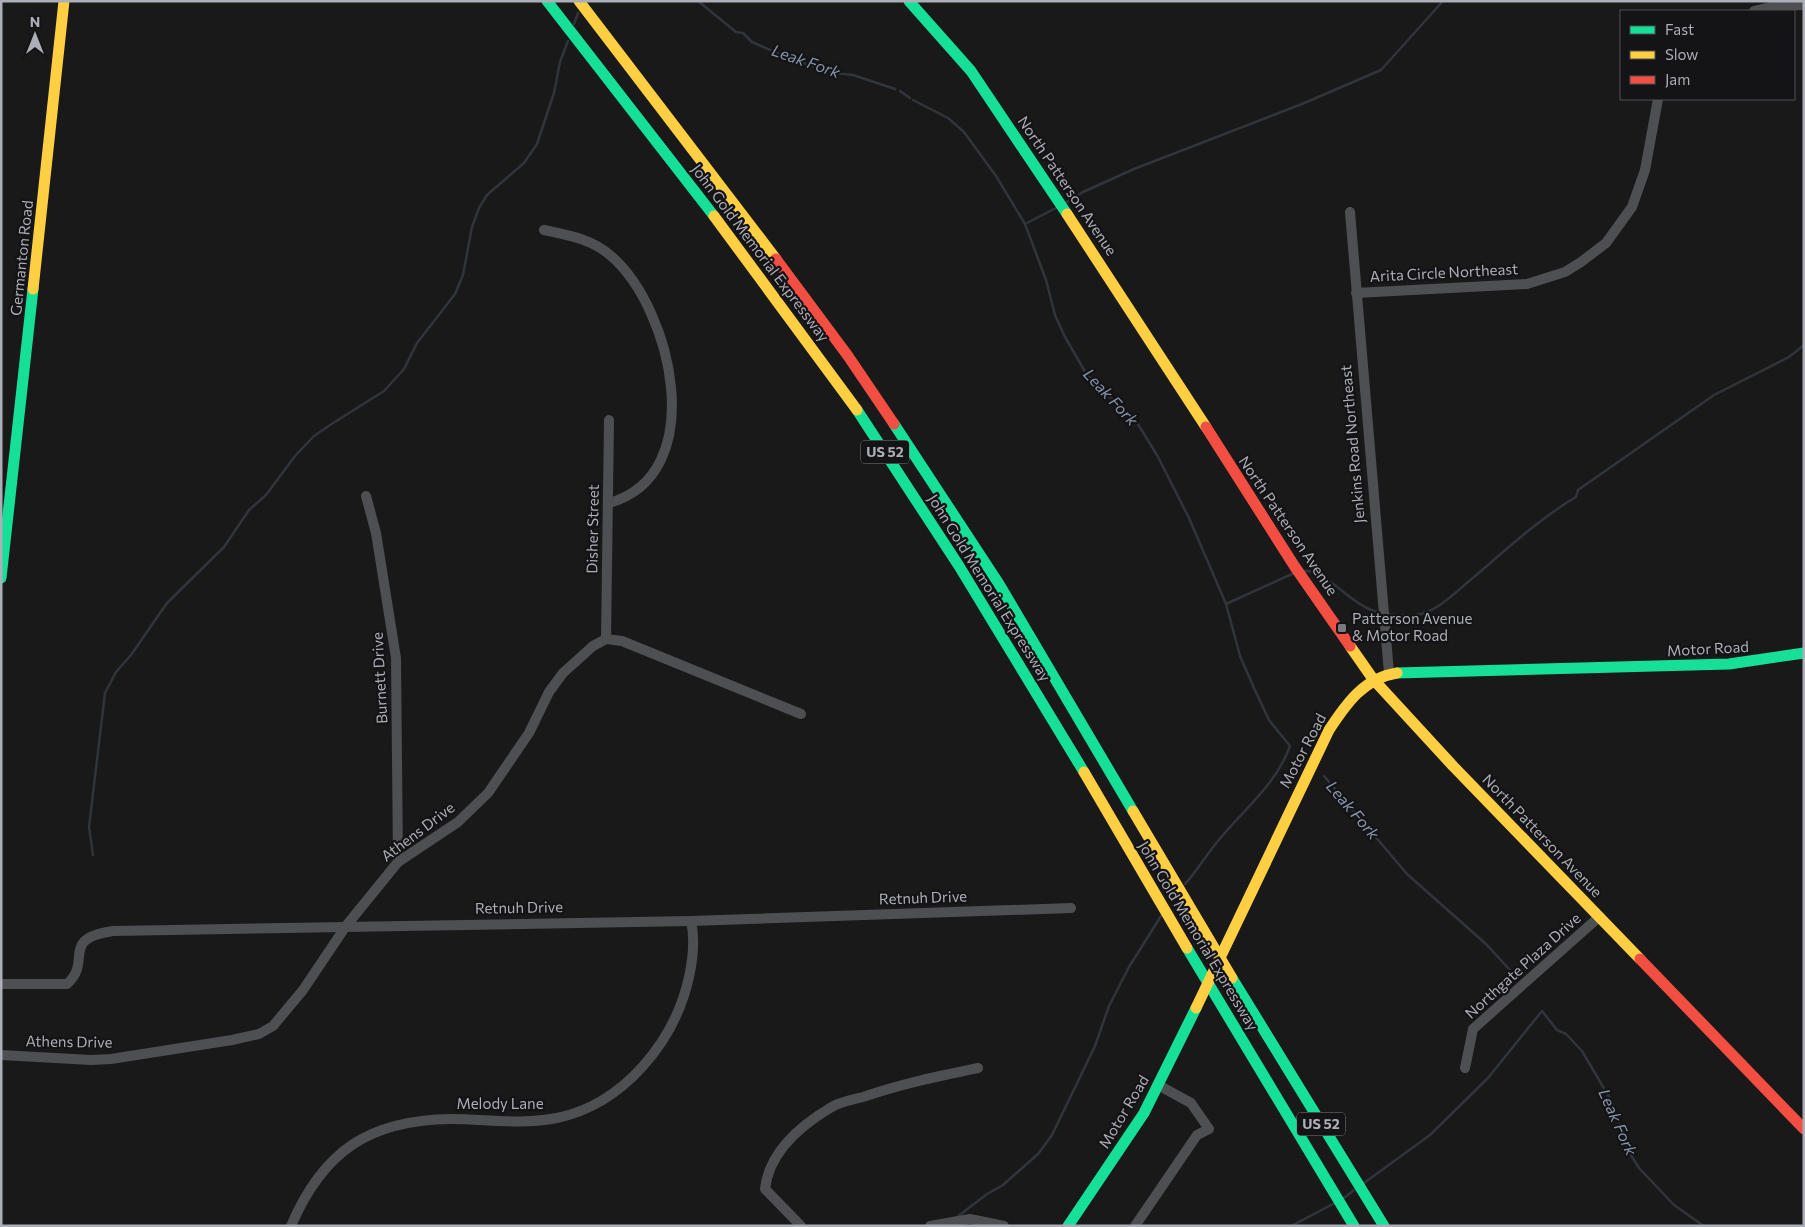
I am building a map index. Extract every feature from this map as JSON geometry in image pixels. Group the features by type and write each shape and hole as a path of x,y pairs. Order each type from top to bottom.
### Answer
{"main road":[{"name":"Germanton Road","path":"1,578 64,1"},
{"name":"John Gold Memorial Expressway","path":"547,1 738,247 888,457 950,552 1044,705 1354,1226"},
{"name":"John Gold Memorial Expressway","path":"579,1 744,215 848,356 900,431 999,584 1258,1022 1384,1226"},
{"name":"North Patterson Avenue","path":"909,1 971,71 1102,264 1295,567 1373,679 1599,917 1802,1124"},
{"name":"Motor Road","path":"1068,1226 1144,1113 1321,745 1347,702 1373,679 1389,673 1409,671 1729,664 1804,653"}],"street":[{"path":"1758,10 1774,6 1804,5"},
{"name":"Arita Circle Northeast","path":"1356,293 1527,284 1564,272 1582,262 1606,242 1624,221 1632,207 1645,170 1658,100"},
{"name":"Jenkins Road Northeast","path":"1350,212 1389,673"},
{"path":"544,230 577,236 611,255 632,278 645,300 666,355 672,412 669,438 663,457 648,482 625,499 608,503"},
{"name":"Disher Street","path":"606,639 610,420"},
{"name":"Burnett Drive","path":"366,496 376,533 396,658 398,862"},
{"path":"606,639 622,641 802,714"},
{"name":"Athens Drive","path":"1,1055 91,1060 170,1051 259,1034 279,1021 304,990 346,926 398,862 458,822 488,793 529,733 549,692 563,673 580,655 606,639"},
{"name":"Retnuh Drive","path":"1,984 67,984 73,979 80,946 85,940 94,934 112,931 691,921 1071,908"},
{"name":"Northgate Plaza Drive","path":"1465,1068 1473,1029 1599,917"},
{"name":"Melody Lane","path":"291,1226 302,1200 318,1177 341,1152 361,1138 408,1121 452,1119 519,1122 558,1118 591,1105 624,1083 648,1061 662,1043 678,1015 691,966 693,930 691,921"},
{"path":"800,1226 765,1189 767,1173 776,1155 792,1137 831,1107 907,1082 978,1068"},
{"path":"1135,1226 1197,1135 1209,1129 1192,1103 1158,1086"},
{"path":"930,1226 970,1219 1004,1226"}],"waterway":[{"name":"Leak Fork","path":"698,1 736,32 743,33 752,42 790,59 834,73 853,75 895,89"},
{"path":"1065,203 1083,192 1134,169 1302,104 1381,70 1443,1"},
{"path":"574,24 578,13"},
{"path":"93,855 89,827 105,693 116,672 131,655 167,603 224,547 249,510 266,495 295,456 314,436 384,391 404,369 417,343 455,294 463,275 472,227 479,208 487,195 524,163 537,144 554,93 560,62 568,41"},
{"name":"Leak Fork","path":"900,91 910,98"},
{"name":"Leak Fork","path":"913,100 948,118 964,132 996,176 1025,224 1046,280 1055,315 1065,337 1087,375 1136,421 1157,455 1189,518 1226,604 1240,656 1254,688 1269,720 1290,746 1284,760 1268,785 1218,841 1185,884"},
{"path":"1025,224 1056,208"},
{"path":"1386,614 1417,615 1435,608 1456,593 1536,525 1576,497 1578,490 1714,395 1789,357 1804,345"},
{"path":"1304,571 1322,576 1360,604 1370,610 1381,613"},
{"path":"1226,604 1292,574"},
{"name":"Leak Fork","path":"1324,776 1407,874 1486,944 1510,970"},
{"path":"957,1217 987,1194 1003,1185 1038,1154 1052,1135 1095,1046 1109,1006 1129,967 1161,916"},
{"name":"Leak Fork","path":"1364,1183 1430,1135 1488,1078 1542,1011 1557,1030 1566,1034 1582,1051 1612,1102 1629,1152 1639,1168 1674,1205 1704,1226"},
{"path":"1344,1198 1354,1190"},
{"path":"1291,1226 1333,1204"}],"traffic: fast":[{"path":"547,1 714,216"},
{"path":"909,1 971,71 1067,214"},
{"path":"1,578 33,289"},
{"path":"857,410 959,566 1084,772"},
{"path":"894,424 999,584 1133,811"},
{"path":"1397,673 1729,664 1804,653"},
{"path":"1187,948 1354,1226"},
{"path":"1232,978 1384,1226"},
{"path":"1068,1226 1144,1113 1196,1008"}],"traffic: slow":[{"path":"33,289 64,1"},
{"path":"579,1 776,259"},
{"path":"1067,214 1206,427"},
{"path":"714,216 857,410"},
{"path":"1350,646 1373,679 1453,766 1640,959"},
{"path":"1196,1008 1329,730 1349,702 1365,686 1375,680 1397,673"},
{"path":"1084,772 1187,948"},
{"path":"1133,811 1232,978"}],"traffic: jam":[{"path":"776,259 848,356 894,424"},
{"path":"1206,427 1295,567 1350,646"},
{"path":"1640,959 1804,1129"}],"place":[{"name":"Patterson Avenue & Motor Road","path":"1342,628"}]}
